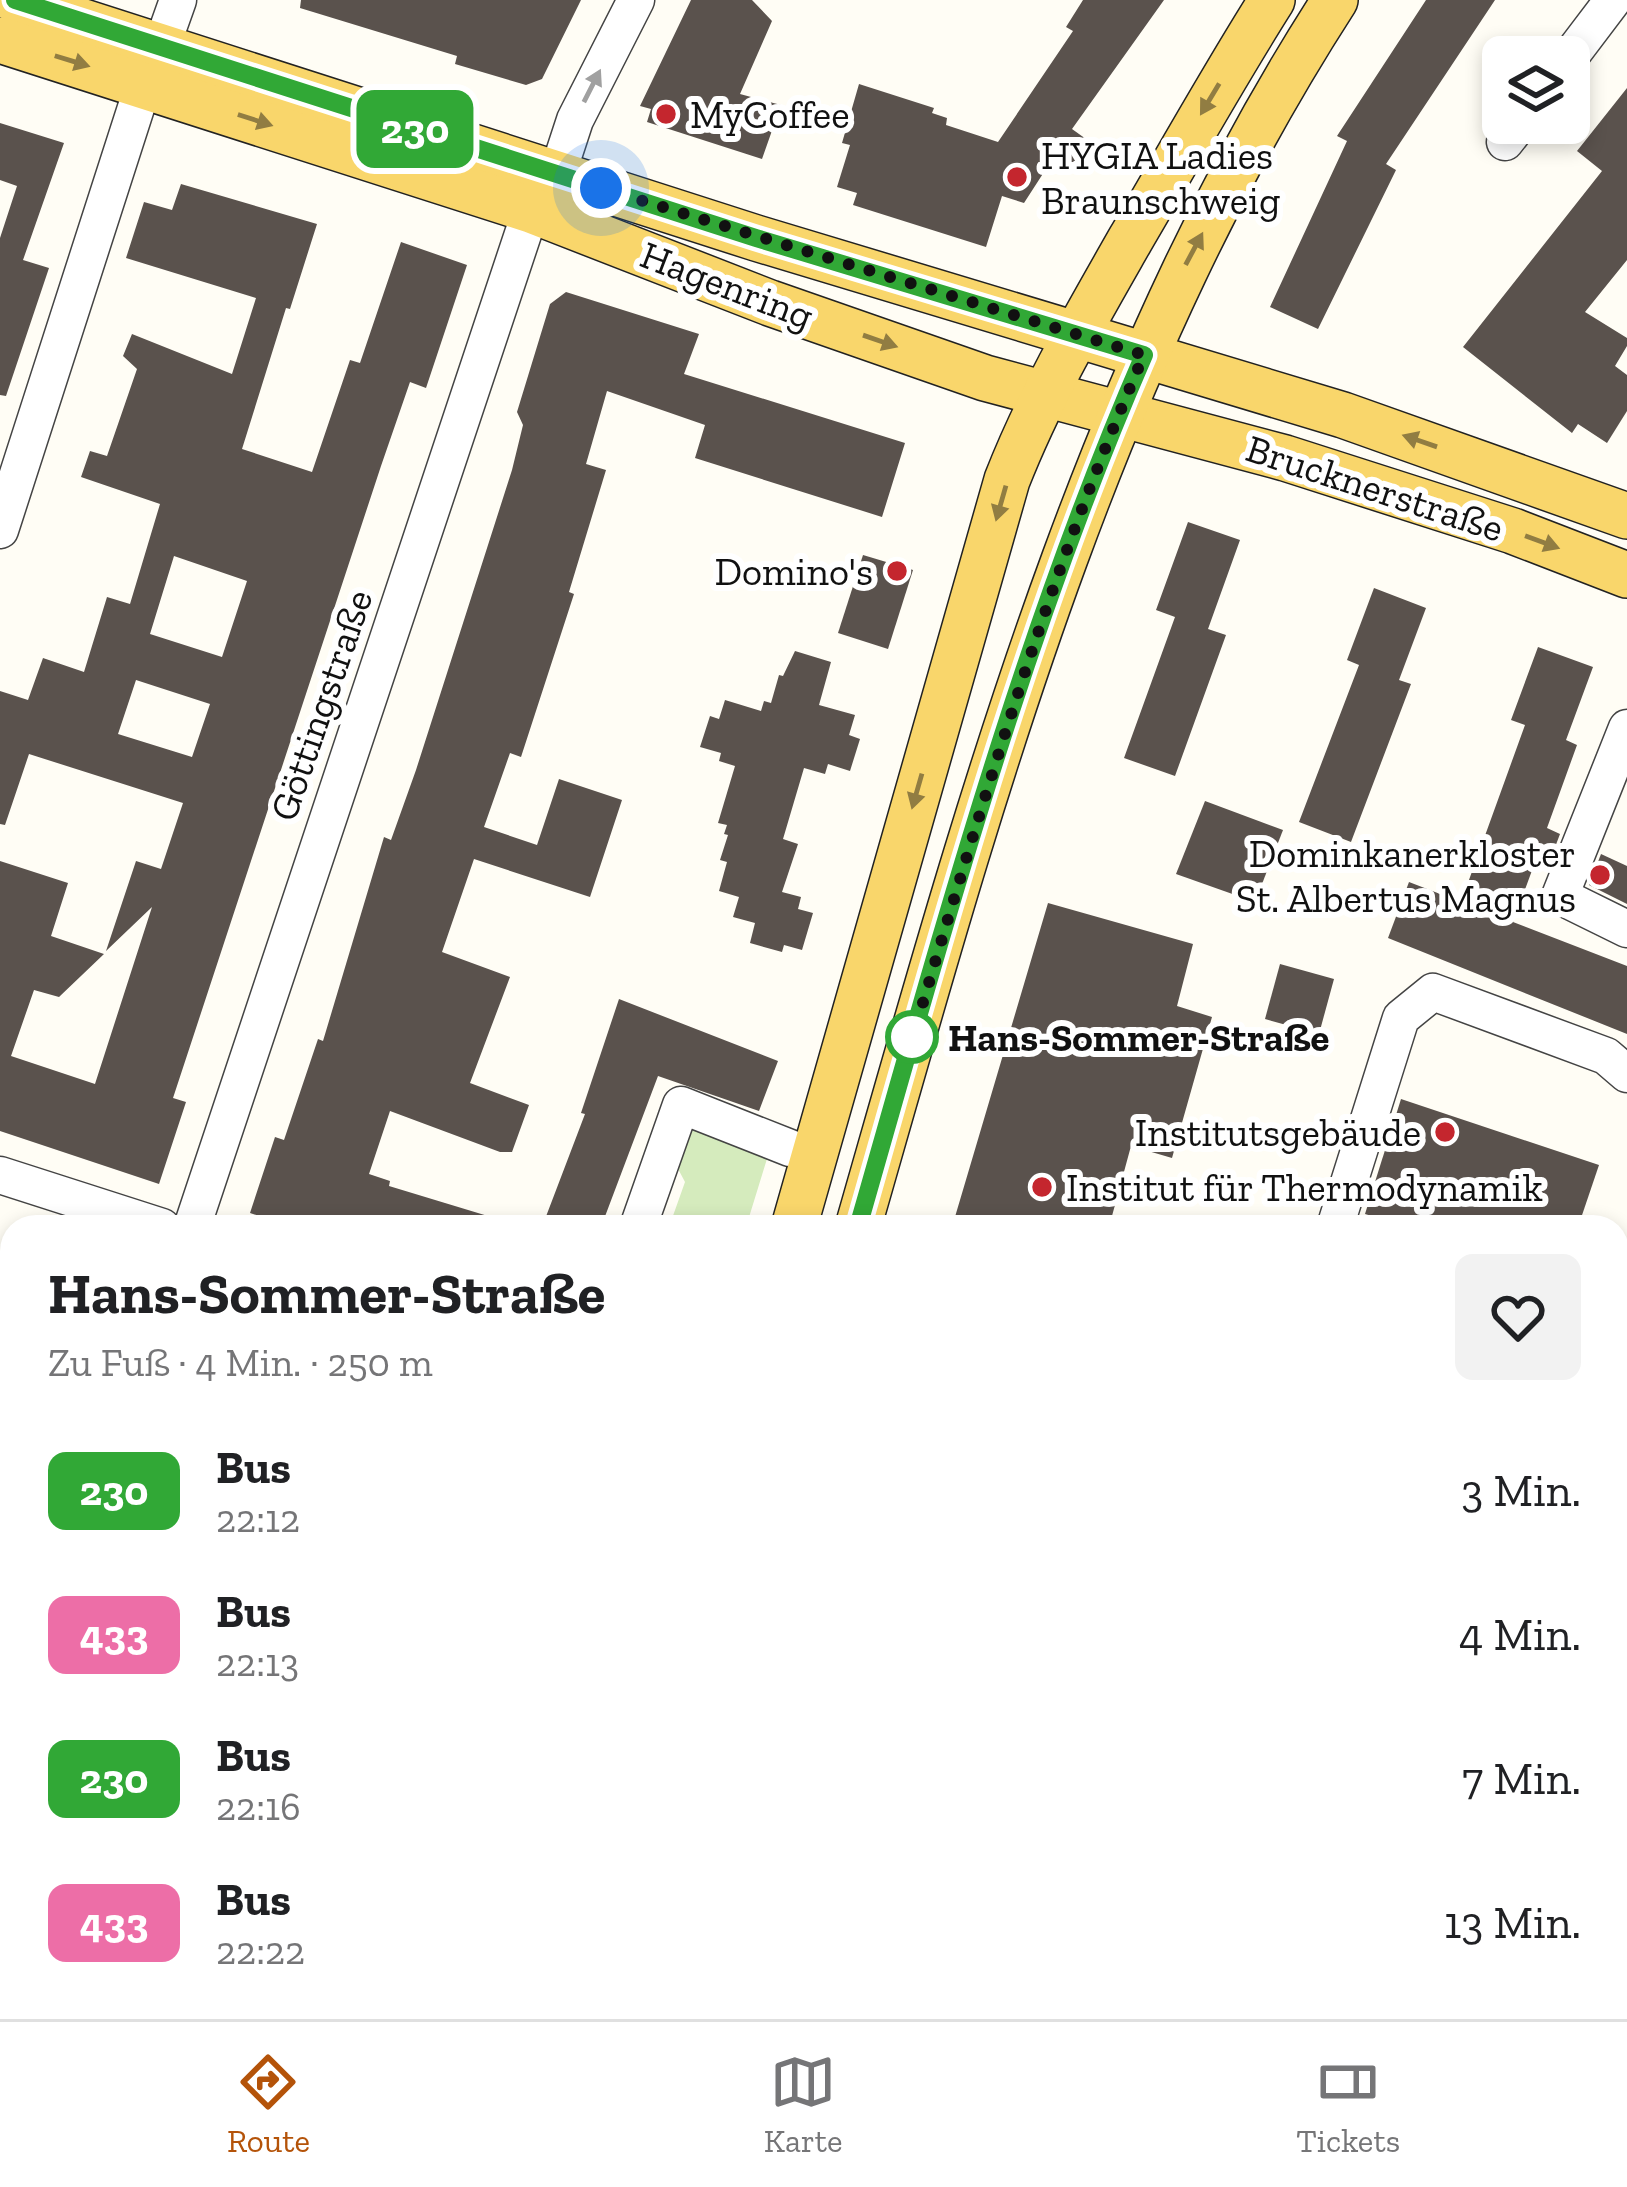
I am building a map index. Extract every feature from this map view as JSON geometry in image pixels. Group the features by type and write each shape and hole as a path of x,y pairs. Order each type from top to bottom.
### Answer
{"main road":[{"name":"Hagenring","path":"15,0 152,66 544,192 1144,355"},
{"path":"797,1215 1007,480 1076,335 1175,158 1272,0"},
{"path":"862,1215 974,831 1041,624 1118,414 1186,262 1335,0"},
{"name":"Hagenring","path":"0,40 152,66"},
{"name":"Hagenring","path":"544,192 770,303 986,378 1118,414"},
{"name":"Brucknerstraße","path":"1144,355 1343,415 1627,516"},
{"name":"Brucknerstraße","path":"1118,414 1285,458 1514,532 1627,575"}],"street":[{"path":"0,530 152,66 178,0"},
{"name":"Göttingstraße","path":"196,1215 544,192 636,0"},
{"path":"1586,36 1613,0"},
{"path":"1627,728 1613,801 1560,896 1627,929"},
{"path":"1339,1215 1401,1018 1433,992 1606,1056 1627,1074"},
{"path":"642,1215 682,1105 790,1148"},
{"path":"0,1175 125,1215"}],"green space":[{"path":"692,1119 770,1149 750,1215 673,1215 685,1182 676,1165"}],"building":[{"path":"301,0 581,0 542,79 526,85 455,64 457,56 300,8"},
{"path":"691,0 752,0 772,21 740,94 781,105 762,159 647,122 651,109 640,106"},
{"path":"1083,0 1164,0 1072,129 1093,144 1075,168 1055,155 1024,203 1002,196 986,247 853,205 857,193 837,187 850,145 842,143 859,84 934,108 932,113 947,118 946,125 998,142 1073,31 1066,27"},
{"path":"1426,0 1495,0 1386,164 1396,170 1318,329 1270,307 1347,141 1337,136"},
{"path":"1627,88 1627,260 1585,312 1627,338 1615,366 1627,375 1627,411 1607,443 1578,424 1572,433 1463,347 1602,171 1577,151 1590,144 1590,135"},
{"path":"0,123 64,143 23,260 49,268 6,396 0,395 0,238 17,186 0,180"},
{"path":"181,184 317,224 242,449 312,472 350,360 360,363 401,242 467,265 426,388 410,382 381,466 173,1098 186,1102 159,1184 0,1131 0,861 68,883 51,936 104,954 59,997 34,990 11,1056 95,1084 152,907 106,951 136,861 161,869 183,803 29,754 5,825 0,824 0,691 28,700 43,658 84,672 107,597 130,604 160,504 81,477 90,451 107,456 137,369 123,356 132,334 232,374 256,298 126,258 144,202 172,210","holes":["174,556 247,581 222,657 150,634","136,680 210,704 192,757 118,734"]},
{"path":"566,292 699,334 684,374 905,443 882,517 695,458 705,425 607,391 586,464 606,470 569,592 574,594 521,757 510,753 484,827 537,845 559,779 622,800 590,897 474,859 442,952 510,977 470,1083 529,1105 512,1152 500,1152 390,1111 369,1174 390,1181 389,1186 485,1215 250,1213 275,1137 284,1140 318,1039 323,1041 384,837 391,840 416,770 512,470 523,425 517,412 550,304"},
{"path":"1188,522 1240,540 1208,629 1226,635 1175,776 1124,758 1175,617 1156,610"},
{"path":"863,555 913,570 888,649 838,633"},
{"path":"1374,588 1426,608 1399,680 1411,684 1351,842 1299,822 1359,665 1347,660"},
{"path":"1538,647 1593,667 1566,740 1577,745 1547,828 1560,834 1546,871 1534,865 1513,922 1627,966 1627,1034 1388,938 1409,882 1461,902 1525,725 1511,720"},
{"path":"795,651 831,662 819,705 855,715 849,735 860,739 850,771 828,764 825,774 804,768 783,839 798,844 782,892 801,897 798,909 813,913 802,950 784,945 782,952 750,943 755,923 733,917 739,897 719,891 727,862 720,860 728,835 724,834 727,825 718,823 735,766 719,761 721,753 700,747 710,716 719,719 725,700 761,711 764,701 771,703 779,675 783,676"},
{"path":"1205,801 1283,830 1255,902 1176,874"},
{"path":"1601,854 1627,866 1627,904 1589,885"},
{"path":"1048,903 1193,944 1177,1006 1212,1017 1172,1158 1131,1146 1112,1215 956,1215"},
{"path":"1280,964 1334,979 1319,1034 1265,1019"},
{"path":"619,999 778,1061 759,1111 658,1076 606,1215 547,1215 585,1114 581,1113"},
{"name":"Institutsgebäude","path":"1401,1099 1599,1165 1582,1215 1365,1214"}],"bus line":[{"name":"230","path":"15,0 756,238 1144,355 1041,624 974,831 861,1215"}],"place":[{"name":"MyCoffee","path":"666,114"},
{"name":"HYGIA Ladies Braunschweig","path":"1017,177"},
{"name":"Domino's","path":"897,571"},
{"name":"Dominkanerkloster St. Albertus Magnus","path":"1600,875"},
{"name":"Hans-Sommer-Straße","path":"912,1037"},
{"name":"Institutsgebäude","path":"1445,1132"},
{"name":"Institut für Thermodynamik","path":"1042,1187"}],"route":[{"path":"601,188 1144,355 1041,624 910,1046 912,1037"}]}
